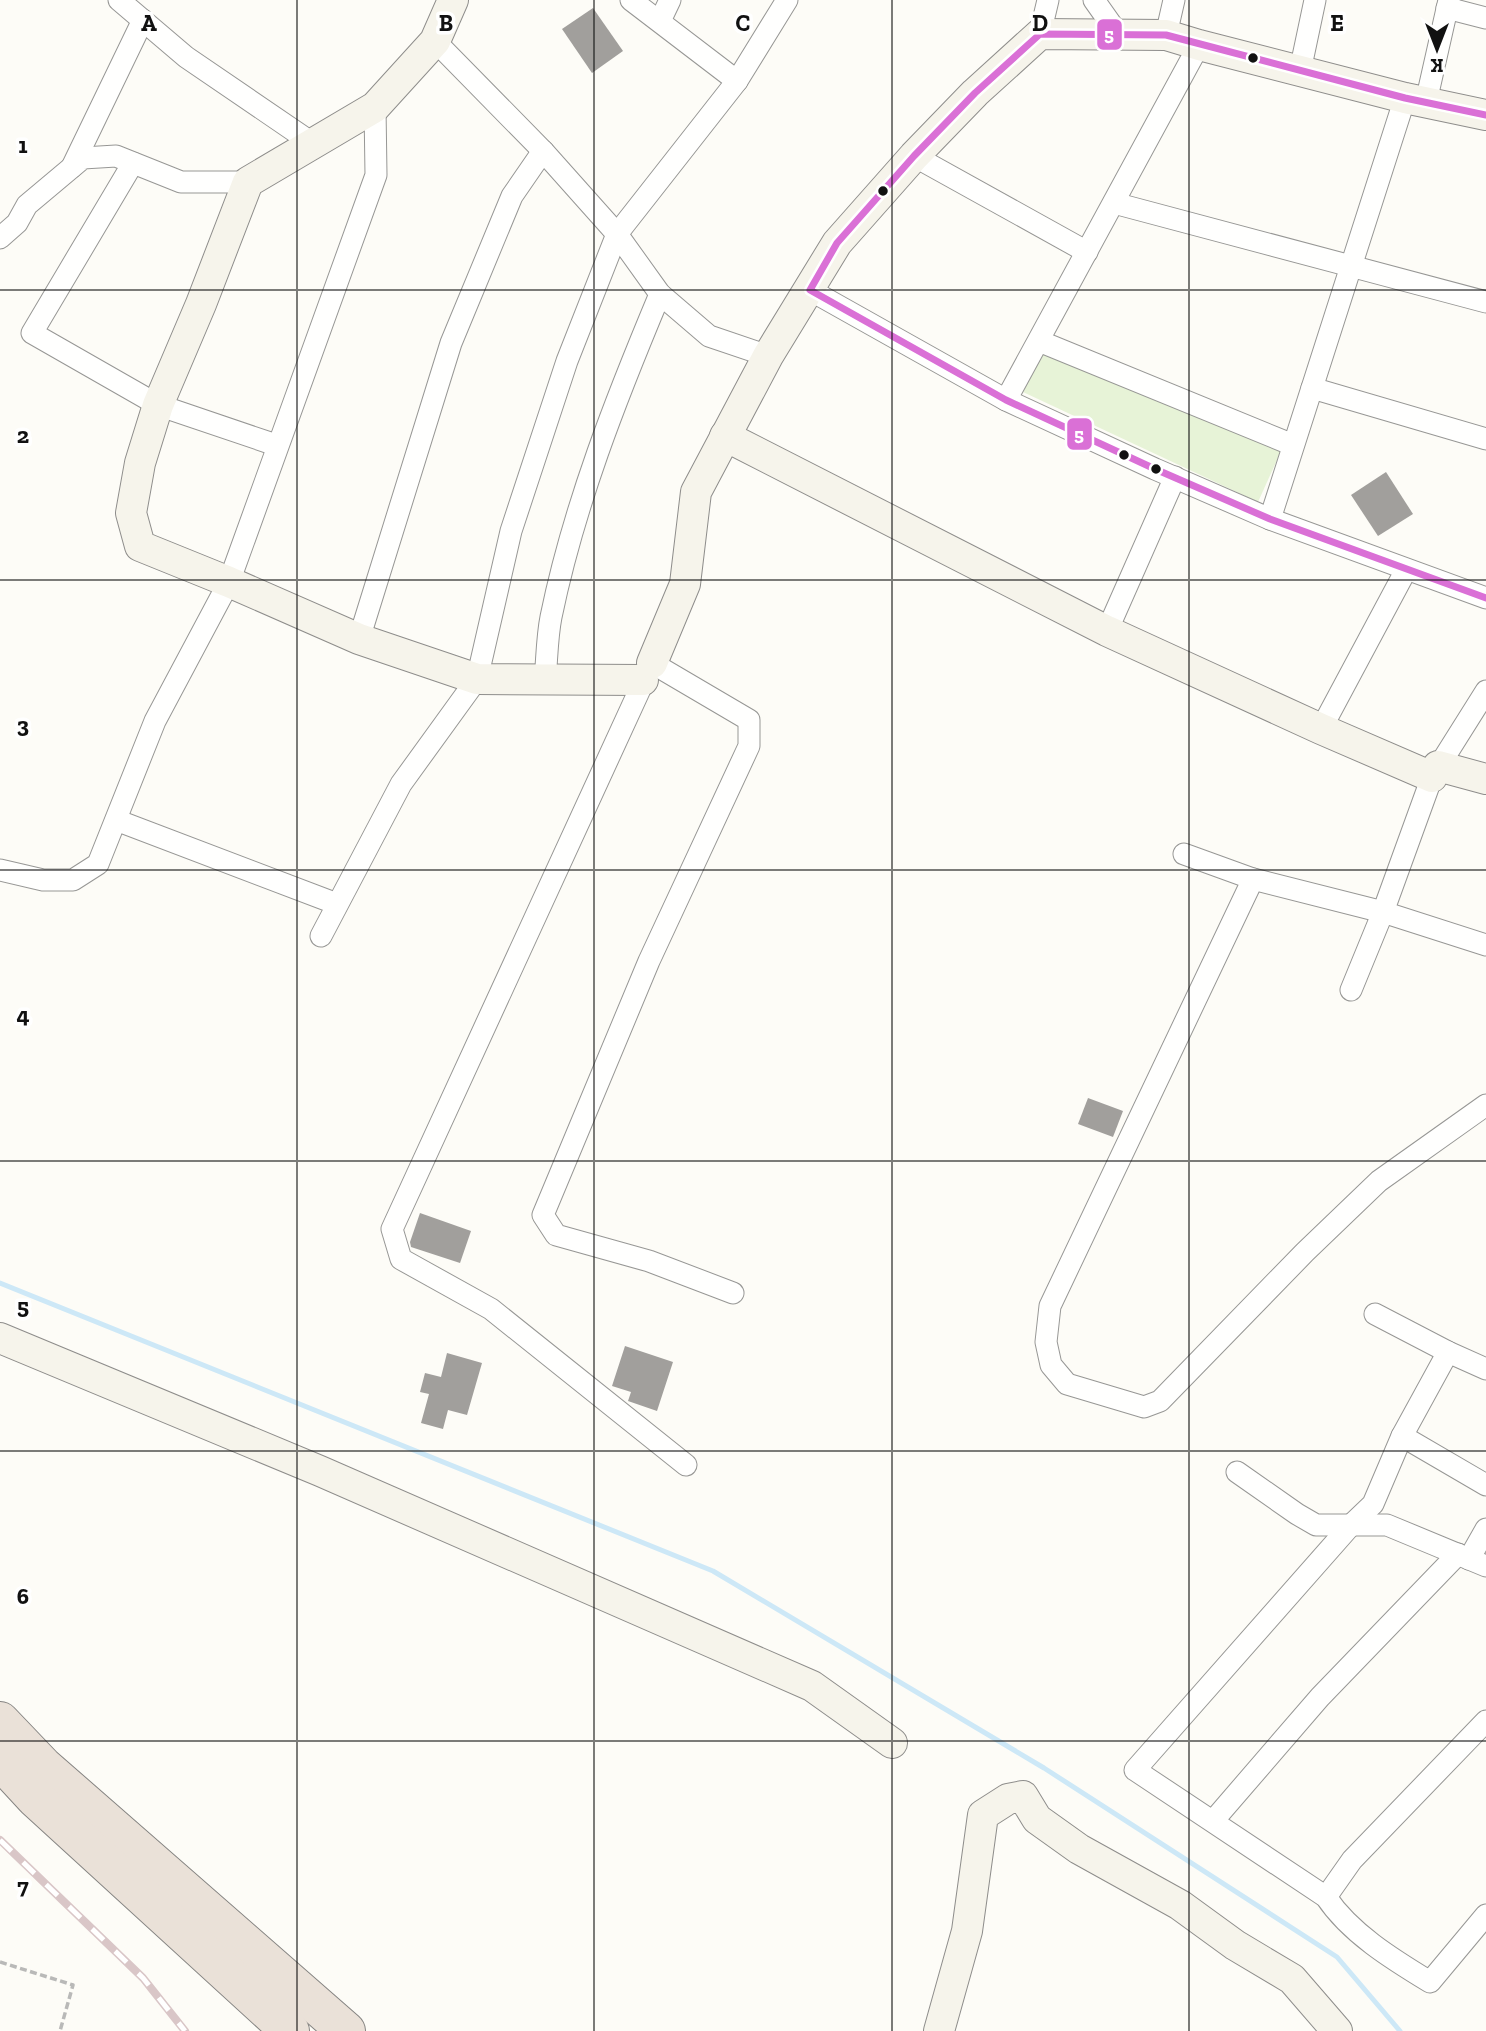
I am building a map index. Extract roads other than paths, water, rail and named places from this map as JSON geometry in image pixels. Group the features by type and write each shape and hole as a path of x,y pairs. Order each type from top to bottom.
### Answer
{"highway":[{"path":"0,1720 43,1766 346,2031"},
{"path":"0,1760 35,1798 290,2031"}],"street":[{"path":"119,0 186,57 313,143"},
{"path":"0,238 17,223 27,205 83,158 116,156 181,182 248,182 374,107 435,41 453,0"},
{"path":"631,0 737,81"},
{"path":"660,21 670,0"},
{"path":"321,936 401,784 477,679 511,531 567,361 617,234 737,81 788,0"},
{"path":"686,1465 491,1309 401,1259 392,1229 648,672 685,584 696,492 725,436 768,356 837,243 914,156 975,93 1040,34 1048,0"},
{"path":"1094,0 1118,34"},
{"path":"1166,35 1174,0"},
{"path":"1300,71 1315,0"},
{"path":"1270,519 1352,265 1415,100 1448,4 1486,18"},
{"path":"72,167 143,20"},
{"path":"1040,34 1166,35 1415,100 1486,115"},
{"path":"435,41 543,151 617,234 660,294 709,336 768,356"},
{"path":"1006,400 1199,45"},
{"path":"0,870 43,880 73,880 98,864 155,721 229,582 276,445 376,175 374,107"},
{"path":"359,639 452,343 512,196 543,151"},
{"path":"914,156 1087,252"},
{"path":"132,163 32,333 158,405 276,445"},
{"path":"248,182 158,405 140,463 131,513 140,546 359,639 477,679 545,680 648,672 749,720 749,746 649,961 543,1214 556,1235 649,1261 733,1293"},
{"path":"1114,202 1486,302"},
{"path":"810,290 1006,400 1270,519 1486,598"},
{"path":"545,680 551,619 577,512 622,384 660,294"},
{"path":"1039,341 1293,445"},
{"path":"1312,388 1486,439"},
{"path":"725,436 1107,631 1321,729 1435,772 1486,779"},
{"path":"1107,631 1175,477"},
{"path":"1321,729 1406,570"},
{"path":"1351,990 1435,772 1486,691"},
{"path":"116,820 337,904"},
{"path":"1184,854 1253,879 1383,912 1486,945"},
{"path":"1253,879 1050,1307 1046,1342 1051,1364 1067,1384 1144,1407 1160,1401 1305,1252 1380,1181 1486,1105"},
{"path":"1375,1314 1486,1369"},
{"path":"0,1338 320,1471 812,1686 892,1743"},
{"path":"1448,1352 1402,1436 1373,1504 1351,1525 1135,1770 1326,1897 1340,1918 1406,1968 1430,1982 1486,1915"},
{"path":"1402,1436 1486,1485"},
{"path":"1237,1472 1316,1525 1387,1525 1471,1560"},
{"path":"1213,1821 1320,1697 1471,1560 1486,1529"},
{"path":"1326,1897 1352,1860 1486,1721"},
{"path":"939,2031 967,1931 982,1815 1008,1799 1023,1796 1037,1819 1079,1849 1180,1905 1235,1945 1293,1979 1337,2031"}],"waterway":[{"path":"0,1283 713,1571 1044,1768 1337,1957 1400,2031"}],"railway":[{"path":"0,1840 143,1978 185,2031"}]}
